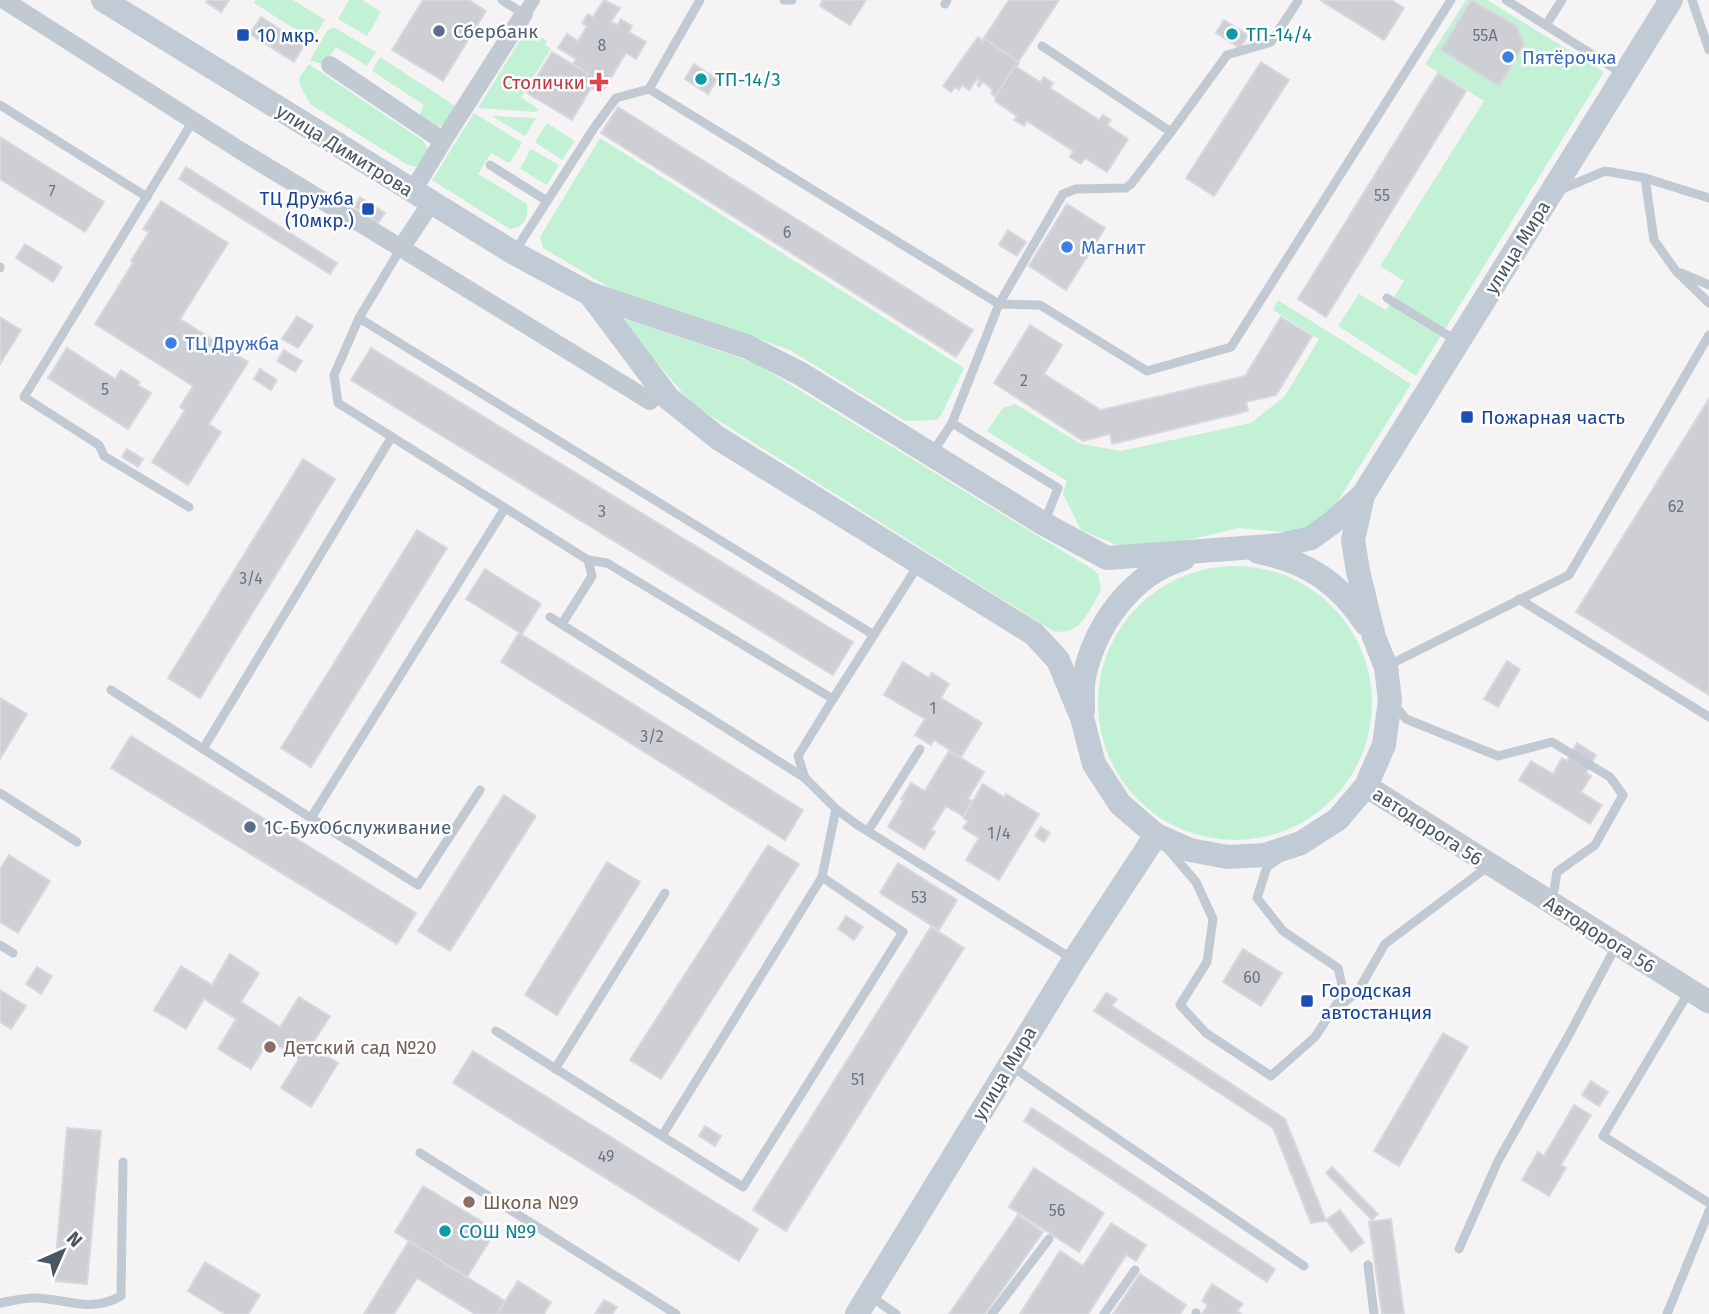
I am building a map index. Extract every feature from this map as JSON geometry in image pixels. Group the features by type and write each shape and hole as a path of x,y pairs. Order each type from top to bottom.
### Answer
{"main road":[{"name":"улица Димитрова","path":"103,0 514,253 590,294"},
{"name":"улица Мира","path":"1363,495 1671,0"},
{"path":"590,294 748,347 802,374 1044,524 1107,558 1244,549 1311,538 1363,495"},
{"path":"590,294 668,398 718,438 1034,634 1058,660 1082,718 1094,764 1119,804 1156,835 1190,850 1228,857 1265,855 1301,843 1338,819 1366,786 1384,745 1390,700 1386,667 1374,636 1353,540 1363,495"},
{"path":"1244,549 1285,557 1321,575 1352,602 1374,636"},
{"path":"1082,718 1084,679 1094,642 1114,609 1141,582 1152,575 1174,562 1211,551"},
{"name":"улица Мира","path":"863,1305 1074,960 1156,835"}],"street":[{"path":"4,0 193,121 650,401"},
{"path":"401,248 443,141 529,7"},
{"path":"330,65 443,141"},
{"name":"автодорога 56","path":"1366,786 1490,866"},
{"name":"Автодорога 56","path":"1490,866 1700,996"}],"lane":[{"path":"502,0 529,7"},
{"path":"514,253 616,98 649,89 700,0"},
{"path":"784,0 792,0"},
{"path":"649,89 999,304 1040,305 1147,371 1231,347 1451,0"},
{"path":"1506,0 1625,75"},
{"path":"1546,25 1562,0"},
{"path":"1692,0 1709,50"},
{"path":"932,453 952,423 999,304 1063,194 1076,189 1126,188 1131,184 1227,55 1271,43 1298,1"},
{"path":"1042,46 1171,132"},
{"path":"0,105 147,197"},
{"path":"189,507 104,456 99,445 24,397 193,121"},
{"path":"490,165 547,201"},
{"path":"1551,193 1605,171 1645,178 1709,198"},
{"path":"1645,178 1654,240 1675,271 1709,303"},
{"path":"401,248 359,318 334,375 338,403 588,560 607,563 833,699"},
{"path":"1675,271 1709,285"},
{"path":"1387,298 1458,342"},
{"path":"359,318 874,635"},
{"path":"1386,667 1569,575 1709,335"},
{"path":"952,423 1058,488 1044,524"},
{"path":"203,749 391,438"},
{"path":"311,818 505,508"},
{"path":"562,624 592,576 588,560"},
{"path":"805,778 798,756 919,564"},
{"path":"1519,599 1709,716"},
{"path":"550,617 805,778 836,809 868,831 1074,960"},
{"path":"111,691 418,885 480,790"},
{"path":"1390,700 1406,719 1498,756 1552,742 1610,777 1623,795 1595,845 1557,872 1551,904"},
{"path":"868,831 920,749"},
{"path":"0,793 77,842"},
{"path":"662,1136 822,877 836,809"},
{"path":"1156,835 1196,882 1213,919 1207,962 1181,1005 1206,1033 1271,1076 1315,1037 1344,993 1338,968 1283,931 1257,898 1267,867 1301,843"},
{"path":"1331,1014 1358,991 1385,944 1490,866"},
{"path":"496,1031 743,1187 903,932 822,877"},
{"path":"555,1069 665,893"},
{"path":"1460,1249 1498,1161 1617,944"},
{"path":"0,945 13,953"},
{"path":"1700,996 1603,1136 1709,1203"},
{"path":"1010,1065 1304,1266"},
{"path":"420,1153 676,1314"},
{"path":"0,1303 32,1298 78,1306 107,1304 121,1296 123,1162"},
{"path":"1667,1314 1709,1211"},
{"path":"992,1314 1049,1239"},
{"path":"1367,1265 1374,1314"},
{"path":"1104,1314 1135,1270"},
{"path":"863,1305 896,1314"}],"green space":[{"path":"256,0 293,0 325,20 312,40 254,3"},
{"path":"349,0 362,0 381,12 367,36 338,19"},
{"path":"1466,0 1487,0 1604,72 1416,376 1338,326 1359,294 1386,310 1404,281 1380,266 1484,101 1425,64"},
{"path":"332,28 376,52 367,66 336,47 324,65 310,60 327,31"},
{"path":"527,29 547,41 545,45 551,49 521,97 538,109 536,112 478,108"},
{"path":"380,57 457,107 445,125 430,128 418,119 424,105 372,71"},
{"path":"309,64 423,141 429,151 419,167 408,165 310,104 299,78"},
{"path":"474,113 522,143 509,163 491,153 478,174 527,204 524,221 515,228 510,229 432,180"},
{"path":"492,116 536,118 525,136"},
{"path":"547,123 575,141 562,160 535,142"},
{"path":"600,138 964,368 937,420 905,421 790,350 612,289 543,248 540,237"},
{"path":"531,149 559,165 547,185 520,169"},
{"path":"1278,300 1411,384 1331,512 1305,534 1239,528 1134,552 1081,530 1063,494 1067,481 987,431 1003,408 1015,404 1081,444 1121,451 1251,423 1285,396 1319,339 1273,310"},
{"path":"624,320 755,363 1092,569 1098,574 1101,590 1088,613 1071,630 1053,631 692,404 629,330"},
{"path":"1235,566 1275,572 1311,589 1332,606 1349,627 1366,663 1372,703 1366,743 1349,779 1332,800 1311,817 1275,834 1235,840 1195,834 1159,817 1138,800 1121,779 1104,743 1098,703 1104,663 1121,627 1138,606 1159,589 1195,572"}],"building":[{"path":"229,0 221,12 206,2"},
{"name":"Сбербанк","path":"423,0 469,0 486,11 443,81 392,50"},
{"path":"604,0 620,8 611,22 617,25 621,19 632,26 629,32 646,42 636,59 626,53 601,94 582,82 587,73 573,64 576,59 558,48 567,34 578,41 587,26 582,23 588,14 593,17"},
{"path":"823,0 866,0 850,25 820,6"},
{"path":"1009,0 1059,0 1018,62 984,38"},
{"path":"1320,0 1391,0 1404,8 1384,40"},
{"path":"1471,0 1517,26 1524,45 1499,86 1441,50"},
{"path":"261,17 304,45 294,62 250,34"},
{"name":"ТП-14/4","path":"1224,20 1248,35 1240,48 1216,33"},
{"path":"978,37 983,41 984,38 1019,63 995,97 991,93 993,90 983,82 979,87 977,85 980,81 977,79 969,90 962,85 959,90 955,87 951,92 943,86"},
{"path":"552,52 587,73 582,82 591,88 572,120 527,93"},
{"path":"1261,62 1289,80 1214,196 1186,178"},
{"name":"ТП-14/3","path":"694,64 717,79 708,94 685,79"},
{"path":"1015,66 1040,82 1044,77 1053,83 1050,88 1099,120 1103,115 1111,120 1107,125 1128,139 1107,172 1085,158 1081,164 1070,157 1073,151 1027,121 1024,126 1014,120 1017,116 995,101"},
{"path":"1438,73 1466,91 1326,317 1298,299"},
{"path":"618,107 973,330 956,357 601,133"},
{"path":"0,137 104,202 85,232 0,179"},
{"path":"186,167 337,263 330,274 179,179"},
{"path":"360,197 385,213 378,223 354,207"},
{"name":"ТЦ Дружба","path":"161,201 228,243 180,319 248,362 209,424 221,432 188,485 152,462 185,410 180,407 193,386 95,324 133,263 131,261 149,232 143,229"},
{"name":"Магнит","path":"1067,204 1105,228 1066,290 1029,266"},
{"path":"1008,230 1026,242 1017,256 999,245"},
{"path":"25,244 62,267 53,282 16,258"},
{"path":"297,316 313,326 298,348 282,339"},
{"path":"0,317 21,330 0,364"},
{"path":"1281,317 1312,336 1276,395 1246,402 1248,411 1112,444 1110,434 1083,441 994,383 1030,325 1062,345 1044,374 1101,410 1245,376"},
{"path":"67,348 115,379 121,370 151,393 128,429 48,378"},
{"path":"371,348 853,642 833,675 351,380"},
{"path":"284,350 302,361 295,372 277,361"},
{"path":"260,369 277,380 271,390 254,379"},
{"path":"1709,399 1709,695 1576,612"},
{"path":"127,449 143,459 138,467 122,457"},
{"path":"303,459 335,479 200,698 168,678"},
{"path":"417,530 447,548 311,767 281,748"},
{"path":"485,569 541,604 522,634 466,599"},
{"path":"519,633 803,810 785,840 501,662"},
{"path":"1507,661 1520,669 1498,707 1484,699"},
{"path":"903,662 929,678 932,673 949,684 941,698 982,723 961,757 934,740 931,745 915,735 925,719 884,695"},
{"path":"0,698 27,714 0,759"},
{"path":"131,736 416,913 397,944 111,768"},
{"path":"1577,743 1596,755 1586,773 1591,776 1581,792 1602,805 1590,824 1519,780 1531,761 1553,774 1562,758 1567,761"},
{"path":"949,751 984,772 968,799 972,801 963,816 946,806 931,830 935,832 924,849 888,827 911,783 925,791"},
{"path":"983,784 1039,814 999,880 966,860 979,838 963,828 968,821 963,818"},
{"path":"504,795 536,816 450,951 418,931"},
{"path":"1041,827 1050,833 1044,842 1035,836"},
{"path":"768,845 799,864 661,1079 630,1060"},
{"path":"9,855 50,881 18,933 0,922 0,869"},
{"path":"607,862 640,882 557,1015 525,995"},
{"path":"898,863 957,900 939,930 880,893"},
{"path":"846,916 863,927 854,940 838,929"},
{"path":"931,927 964,948 786,1231 753,1210"},
{"path":"1243,949 1282,973 1261,1006 1223,982"},
{"path":"230,954 259,973 241,1002 280,1027 299,997 330,1016 311,1046 338,1063 311,1107 281,1088 299,1059 269,1040 251,1069 218,1049 236,1019 204,999 186,1029 154,1010 181,966 212,985"},
{"path":"37,967 52,976 41,994 26,984"},
{"path":"0,990 26,1006 11,1029 0,1022"},
{"path":"1106,993 1117,999 1112,1006 1285,1119 1326,1221 1311,1223 1273,1128 1094,1011"},
{"path":"1443,1033 1468,1047 1399,1166 1374,1151"},
{"path":"473,1051 758,1229 739,1261 453,1083"},
{"path":"1591,1081 1608,1092 1599,1106 1582,1095"},
{"path":"1574,1105 1591,1115 1561,1165 1566,1168 1549,1196 1522,1180 1538,1152 1544,1156"},
{"path":"1032,1108 1275,1269 1267,1282 1024,1121"},
{"path":"705,1126 721,1136 715,1146 699,1136"},
{"path":"67,1128 101,1131 87,1284 54,1281"},
{"path":"1332,1167 1378,1214 1372,1220 1326,1173"},
{"path":"1034,1168 1104,1213 1079,1252 1009,1207"},
{"name":"СОШ №9","path":"423,1186 496,1230 467,1277 395,1232"},
{"path":"1340,1210 1364,1242 1351,1252 1326,1220"},
{"path":"1018,1215 1043,1232 985,1314 949,1314"},
{"path":"1391,1219 1404,1314 1382,1314 1369,1222"},
{"path":"1111,1223 1146,1245 1136,1261 1126,1255 1088,1314 1020,1314 1060,1251 1083,1266"},
{"name":"СОШ №9","path":"409,1241 505,1301 497,1314 475,1314 417,1278 394,1314 364,1314"},
{"path":"205,1262 260,1295 248,1314 225,1314 188,1291"},
{"path":"1140,1274 1186,1305 1180,1314 1113,1314"},
{"name":"СОШ №9","path":"518,1281 551,1302 544,1314 497,1314"},
{"path":"1212,1284 1243,1304 1237,1311 1241,1314 1202,1314 1208,1305 1202,1301"},
{"path":"604,1300 617,1307 612,1314 595,1314"}],"place":[{"name":"Сбербанк","path":"439,31"},
{"name":"ТП-14/4","path":"1232,34"},
{"name":"10 мкр.","path":"243,35"},
{"name":"Пятёрочка","path":"1508,57"},
{"name":"ТП-14/3","path":"701,79"},
{"name":"Столички","path":"599,82"},
{"name":"ТЦ Дружба (10мкр.)","path":"368,209"},
{"name":"Магнит","path":"1067,247"},
{"name":"ТЦ Дружба","path":"171,343"},
{"name":"Пожарная часть","path":"1467,417"},
{"name":"1С-БухОбслуживание","path":"250,827"},
{"name":"Городская автостанция","path":"1307,1001"},
{"name":"Детский сад №20","path":"270,1047"},
{"name":"Школа №9","path":"469,1202"},
{"name":"СОШ №9","path":"445,1231"}]}
